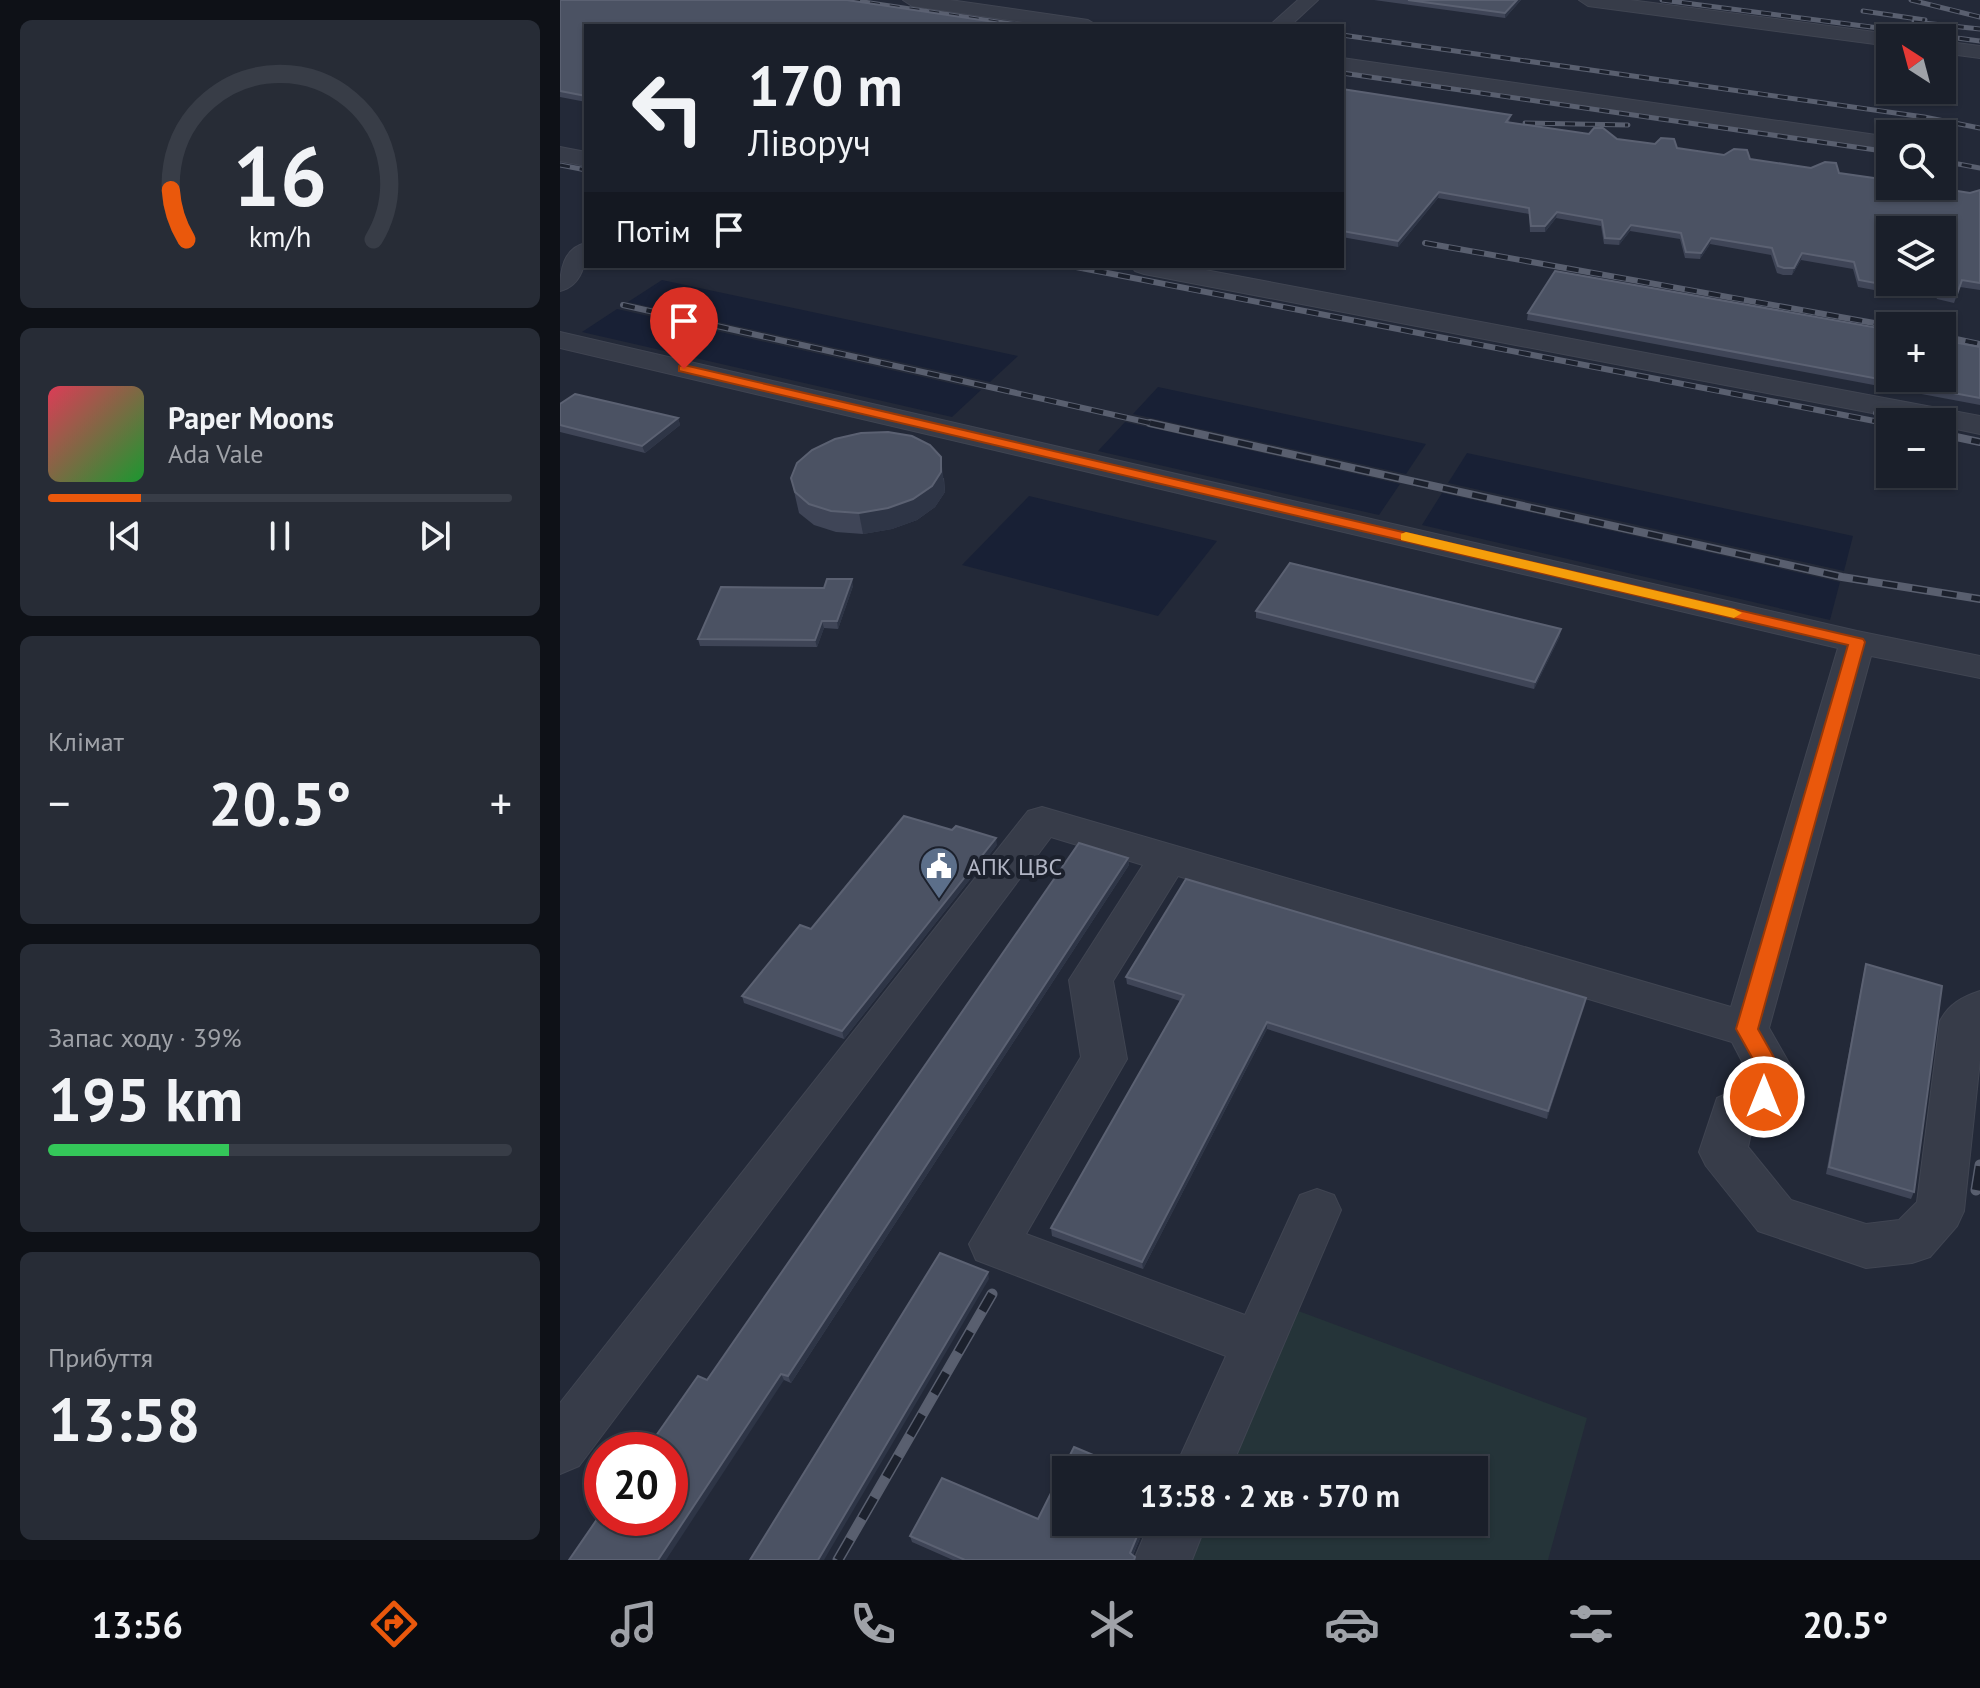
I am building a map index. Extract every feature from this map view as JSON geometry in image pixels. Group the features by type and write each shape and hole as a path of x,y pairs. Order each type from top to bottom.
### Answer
{"lane":[{"path":"912,0 1074,24"},
{"path":"1281,24 1309,0"},
{"path":"1588,0 1876,38"},
{"path":"1956,49 1980,52"},
{"path":"1344,64 1876,142"},
{"path":"560,154 584,159"},
{"path":"560,283 584,253"},
{"path":"1160,268 1980,425"},
{"path":"560,340 1857,642 1980,667"},
{"path":"1747,1029 1857,642"},
{"path":"560,1447 1042,821 1747,1029 1770,1070 1764,1097 1733,1112 1723,1152 1775,1216 1866,1246 1912,1241 1940,1211 1962,1021 1980,1008"},
{"path":"1168,859 1091,980 1104,1059 994,1244 1258,1344"},
{"path":"1208,1456 1317,1210"},
{"path":"1163,1560 1173,1536"}],"shaded area":[{"path":"1293,1309 1587,1418 1548,1560 1185,1560 1195,1536 1488,1536 1488,1456 1229,1456"}],"water":[{"path":"662,280 1018,356 990,382 628,302"},
{"path":"617,309 981,390 952,417 582,332"},
{"path":"1158,387 1426,444 1406,474 1133,414"},
{"path":"1125,422 1400,484 1379,515 1098,451"},
{"path":"1467,453 1853,536 1844,571 1448,483"},
{"path":"1442,493 1840,582 1830,620 1422,525"},
{"path":"1029,496 1217,541 1158,616 962,565"}],"building":[{"path":"560,0 847,0 1008,24 584,24 584,96 560,91"},
{"path":"1408,0 1517,0 1505,13"},
{"path":"1344,89 1511,115 1506,122 1589,134 1594,128 1603,128 1617,139 1655,144 1661,138 1674,139 1677,148 1724,155 1734,149 1747,150 1750,159 1811,168 1825,162 1836,163 1839,173 1876,178 1876,200 1956,200 1956,191 1970,193 1980,190 1980,283 1962,280 1956,297 1952,296 1956,296 1956,216 1876,216 1875,283 1859,280 1854,262 1802,253 1794,268 1784,268 1778,266 1772,248 1711,238 1701,253 1686,252 1681,233 1631,225 1620,239 1605,238 1602,220 1557,212 1545,226 1531,226 1529,208 1439,192 1398,241 1344,231"},
{"path":"1555,271 1876,328 1876,378 1528,313"},
{"path":"1956,343 1980,347 1980,398 1948,392 1956,392"},
{"path":"575,394 678,418 642,446 560,425 560,404"},
{"path":"888,432 912,436 930,445 941,457 941,472 932,486 913,499 888,508 859,513 831,511 809,504 795,492 791,478 797,463 812,450 835,439 861,433"},
{"path":"1290,563 1561,629 1535,682 1256,611"},
{"path":"827,579 852,579 837,621 822,621 815,640 698,639 721,587 824,588"},
{"path":"904,816 952,830 956,826 996,838 842,1031 742,996 800,925 811,929"},
{"path":"1079,843 1128,858 788,1376 781,1374 688,1515 688,1432 659,1432 698,1376 707,1380"},
{"path":"1186,879 1586,998 1548,1111 1267,1022 1142,1262 1051,1228 1184,995 1126,977"},
{"path":"1866,964 1942,986 1914,1192 1829,1167"},
{"path":"940,1253 988,1272 818,1560 750,1560"},
{"path":"1074,1447 1096,1456 1070,1456"},
{"path":"942,1478 1038,1519 1052,1491 1052,1536 1137,1536 1130,1553 1134,1560 965,1560 910,1536"},
{"path":"586,1536 674,1536 658,1560 569,1560"}],"railway":[{"path":"850,0 1011,24"},
{"path":"1662,0 1980,41"},
{"path":"1911,0 1980,17"},
{"path":"1863,11 1925,20"},
{"path":"1914,22 1980,29"},
{"path":"1344,35 1924,117 1980,128"},
{"path":"1344,73 1876,150"},
{"path":"1525,123 1628,125"},
{"path":"1956,164 1980,168"},
{"path":"560,165 584,170"},
{"path":"1425,243 1876,323"},
{"path":"1081,268 1876,421"},
{"path":"623,305 1159,425"},
{"path":"1956,339 1980,344"},
{"path":"1150,423 1842,577 1980,599"},
{"path":"1956,437 1980,442"},
{"path":"1976,1190 1980,1165"},
{"path":"838,1560 992,1294"}],"slow traffic":[{"path":"1406,537 1734,613"}],"place":[{"name":"АПК ЦВС","path":"939,900"}],"route":[{"path":"684,369 1857,642 1747,1029 1770,1070 1764,1097"}]}
